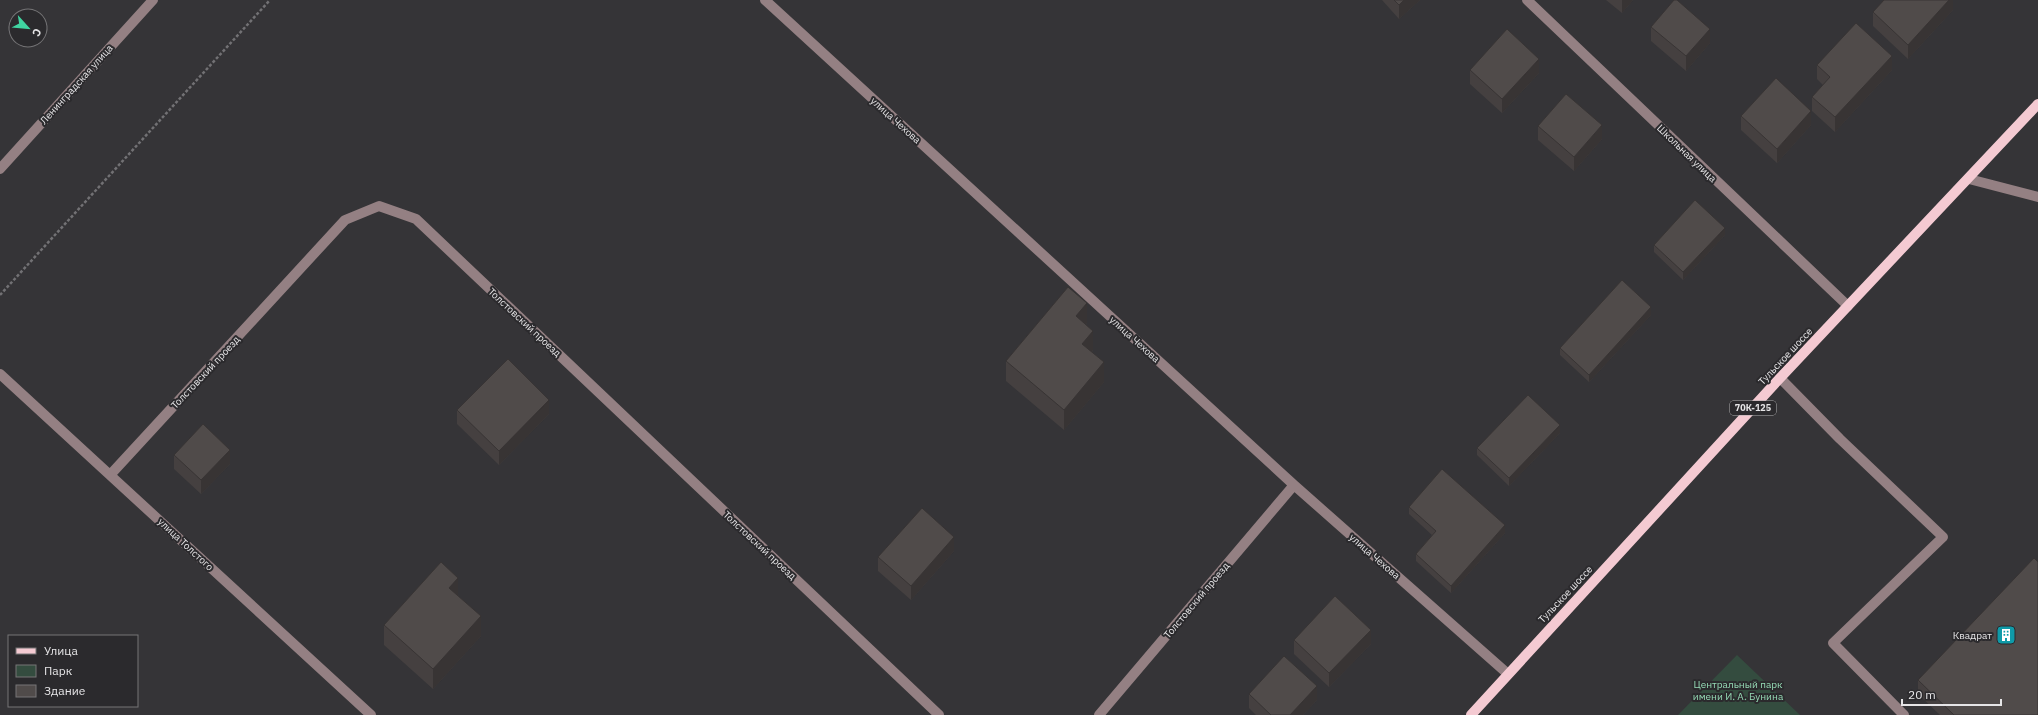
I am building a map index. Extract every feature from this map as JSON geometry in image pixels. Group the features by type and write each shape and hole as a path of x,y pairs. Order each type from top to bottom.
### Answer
{"main road":[{"name":"Тульское шоссе","path":"1471,715 1780,378 2038,104"}],"street":[{"name":"Ленинградская улица","path":"0,169 153,0"},
{"name":"улица Чехова","path":"765,0 1294,485 1508,674"},
{"name":"Школьная улица","path":"1527,0 1848,306"},
{"path":"1969,179 2038,197"},
{"name":"Толстовский проезд","path":"111,474 346,220 379,206 416,219 940,715"},
{"name":"улица Толстого","path":"0,374 111,474 371,715"},
{"path":"1780,378 1840,440 1942,537 1833,643 1904,715"},
{"name":"Толстовский проезд","path":"1098,715 1294,485"}],"path":[{"path":"0,295 270,0"}],"green space":[{"name":"Центральный парк имени И. А. Бунина","path":"1737,655 1800,715 1678,715"}],"building":[{"path":"1394,0 1404,0 1399,5"},
{"path":"1674,0 1677,0 1710,29 1686,56 1651,27"},
{"path":"1884,0 1949,0 1908,45 1873,12"},
{"path":"1856,23 1892,56 1835,117 1812,97 1830,77 1817,65"},
{"path":"1507,29 1539,59 1502,99 1470,70"},
{"path":"1776,78 1811,111 1777,149 1741,116"},
{"path":"1566,94 1602,125 1574,157 1538,126"},
{"path":"1695,200 1725,228 1683,272 1654,245"},
{"path":"1622,280 1651,307 1589,375 1560,348"},
{"path":"1068,287 1087,303 1076,316 1093,331 1082,344 1104,362 1064,410 1006,361"},
{"path":"508,359 549,400 499,451 457,410"},
{"path":"1528,395 1560,425 1509,478 1477,448"},
{"path":"203,424 230,450 201,480 174,455"},
{"path":"1442,469 1505,525 1451,586 1416,554 1436,531 1409,507"},
{"path":"922,508 954,537 911,586 878,557"},
{"name":"Квадрат","path":"2034,558 2038,562 2038,715 1954,715 1918,680"},
{"path":"441,562 458,578 449,588 481,616 433,669 384,625"},
{"path":"1335,596 1371,630 1329,673 1294,640"},
{"path":"1284,656 1317,686 1290,715 1271,715 1249,694"}],"place":[{"name":"Квадрат","path":"2006,635"}]}
